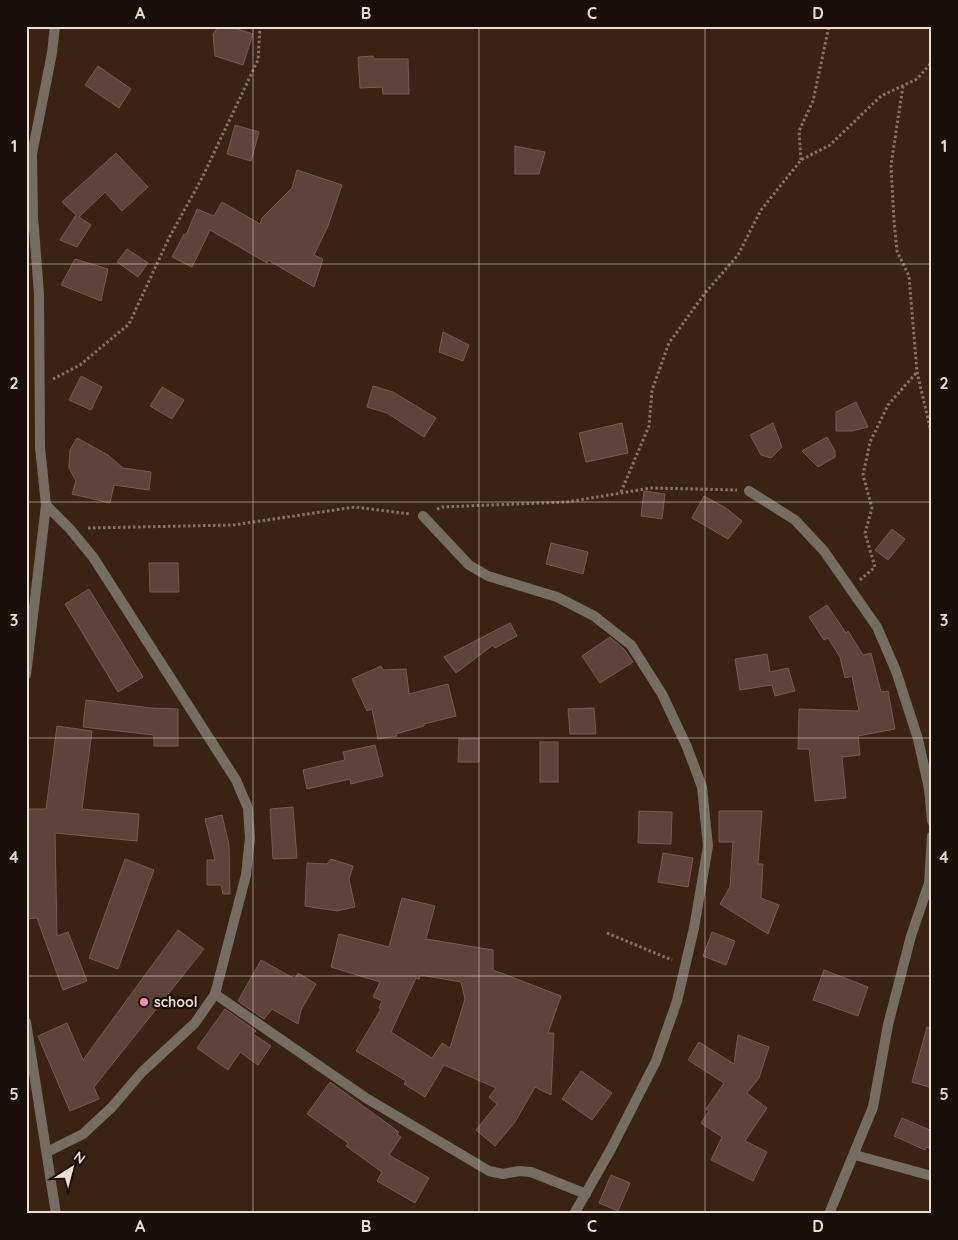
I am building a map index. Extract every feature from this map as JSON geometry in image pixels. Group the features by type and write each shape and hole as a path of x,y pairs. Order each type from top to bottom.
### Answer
{"street":[{"path":"26,675 46,505 40,447 39,294 33,216 32,154 52,53 55,26"},
{"path":"749,490 795,520 824,551 849,589 877,626 896,671 918,739 929,789 932,821"},
{"path":"46,505 70,529 93,557 236,780 248,808 250,838 246,875 215,994 195,1023 142,1072 112,1107 83,1134 48,1152"},
{"path":"423,516 469,565 488,576 557,597 594,616 631,645 662,694 687,747 702,787 708,846 686,966 677,1001 656,1061 574,1214"},
{"path":"829,1214 855,1155 873,1107 888,1024 911,936 928,883 932,836"},
{"path":"215,994 366,1098 489,1171 503,1174 519,1171 531,1172 586,1194"},
{"path":"26,1022 48,1152 56,1214"},
{"path":"855,1155 932,1176"}],"path":[{"path":"40,386 80,365 129,324 169,238 202,178 258,60 260,26"},
{"path":"802,160 799,131 813,101 829,26"},
{"path":"620,493 649,426 652,390 669,343 706,293 738,255 761,210 802,160 830,146 881,96 917,79 932,62"},
{"path":"903,86 891,166 897,251 909,276 917,372 932,436"},
{"path":"849,589 875,567 864,533 872,508 863,475 870,442 888,405 917,372"},
{"path":"608,934 686,966"}],"building":[{"path":"219,26 228,26 253,34 243,65 215,56 213,34"},
{"path":"373,56 374,59 408,59 409,94 383,94 382,87 360,88 358,57"},
{"path":"98,66 131,89 119,108 85,85"},
{"path":"235,125 259,132 251,161 227,154"},
{"path":"515,146 545,152 539,174 515,174"},
{"path":"116,153 148,187 122,211 105,192 79,217 91,225 77,247 60,240 76,215 62,202"},
{"path":"297,170 342,185 328,226 314,255 323,259 314,287 268,260 267,263 210,230 192,267 172,257 184,234 186,235 197,209 214,216 222,202 260,224 262,218 292,188"},
{"path":"127,249 148,263 138,277 117,262"},
{"path":"75,259 108,269 101,301 61,285"},
{"path":"443,332 469,345 463,361 439,352"},
{"path":"81,376 102,387 91,410 69,400"},
{"path":"373,386 393,392 436,418 424,437 387,413 367,407"},
{"path":"162,387 184,400 172,419 150,406"},
{"path":"856,402 868,427 852,431 836,431 836,412"},
{"path":"622,423 628,453 586,462 579,433"},
{"path":"773,423 782,447 771,458 761,455 750,435"},
{"path":"827,437 835,451 835,457 818,467 802,451"},
{"path":"77,438 108,455 123,468 151,472 149,490 114,485 110,503 72,494 76,481 69,468 70,450"},
{"path":"644,491 665,494 662,519 641,516"},
{"path":"704,496 726,508 742,521 728,539 692,518"},
{"path":"892,529 905,539 888,560 875,550"},
{"path":"551,543 588,552 583,574 546,564"},
{"path":"149,563 178,563 179,592 150,592"},
{"path":"89,589 143,677 118,692 65,604"},
{"path":"827,605 846,633 848,631 863,655 871,653 881,692 888,691 895,729 858,736 860,755 842,757 846,798 815,801 809,749 798,749 799,709 859,711 852,676 845,678 840,657 828,638 824,640 809,617"},
{"path":"510,623 517,636 495,648 493,645 456,673 444,657"},
{"path":"610,637 624,649 633,662 600,683 582,656"},
{"path":"767,654 770,672 788,668 795,691 775,696 772,685 740,690 735,659"},
{"path":"381,666 383,670 406,669 409,694 448,684 456,716 424,724 424,726 396,734 397,736 378,739 372,709 367,711 352,679"},
{"path":"86,700 151,708 178,709 178,746 154,746 154,735 83,727"},
{"path":"594,708 596,734 570,734 568,709"},
{"path":"57,726 92,731 82,809 139,814 137,841 55,833 57,936 68,932 87,981 63,990 37,918 26,919 26,809 46,809"},
{"path":"459,739 479,739 479,762 458,762"},
{"path":"540,742 558,742 558,782 540,782"},
{"path":"375,745 383,776 351,784 350,779 307,789 303,770 345,760 343,752"},
{"path":"293,807 297,858 273,859 270,809"},
{"path":"639,811 672,812 671,844 638,843"},
{"path":"719,811 762,811 758,864 763,864 761,898 779,905 768,934 720,904 730,887 733,842 719,842"},
{"path":"222,815 229,845 230,894 223,894 221,885 207,885 207,860 215,860 205,819"},
{"path":"663,853 693,858 688,887 658,882"},
{"path":"125,859 154,870 118,969 89,958"},
{"path":"331,859 353,866 349,879 355,907 337,911 305,906 307,863 327,864"},
{"path":"402,898 435,906 426,939 493,950 493,970 561,996 548,1033 554,1033 551,1095 535,1087 515,1122 495,1146 476,1130 497,1104 489,1097 496,1088 444,1065 425,1097 404,1084 406,1081 356,1051 381,1009 379,1008 382,1001 373,997 380,982 331,967 339,934 389,947","holes":["420,975 461,982 465,999 450,1048 442,1043 432,1058 391,1032 416,978 419,979"]},
{"name":"school","path":"178,930 204,949 94,1087 99,1099 70,1111 38,1036 67,1023 83,1060"},
{"path":"712,932 735,941 726,965 703,956"},
{"path":"261,960 295,979 298,973 316,984 301,1010 298,1024 272,1009 264,1019 238,1001"},
{"path":"824,970 868,987 858,1016 813,1000"},
{"path":"225,1009 256,1031 253,1034 271,1046 258,1065 240,1052 228,1070 197,1048"},
{"path":"927,1027 932,1028 932,1088 912,1082"},
{"path":"738,1035 769,1047 759,1078 747,1093 767,1108 745,1141 767,1152 753,1181 711,1160 722,1137 701,1123 709,1111 706,1109 724,1083 688,1060 699,1042 734,1064"},
{"path":"581,1071 612,1093 592,1120 562,1099"},
{"path":"330,1082 399,1132 397,1134 401,1137 389,1155 429,1178 415,1203 377,1181 382,1172 346,1146 348,1143 307,1114"},
{"path":"902,1118 932,1131 932,1149 926,1147 925,1150 894,1136"},
{"path":"611,1175 630,1183 618,1211 599,1203"}],"place":[{"name":"school","path":"144,1002"}]}
